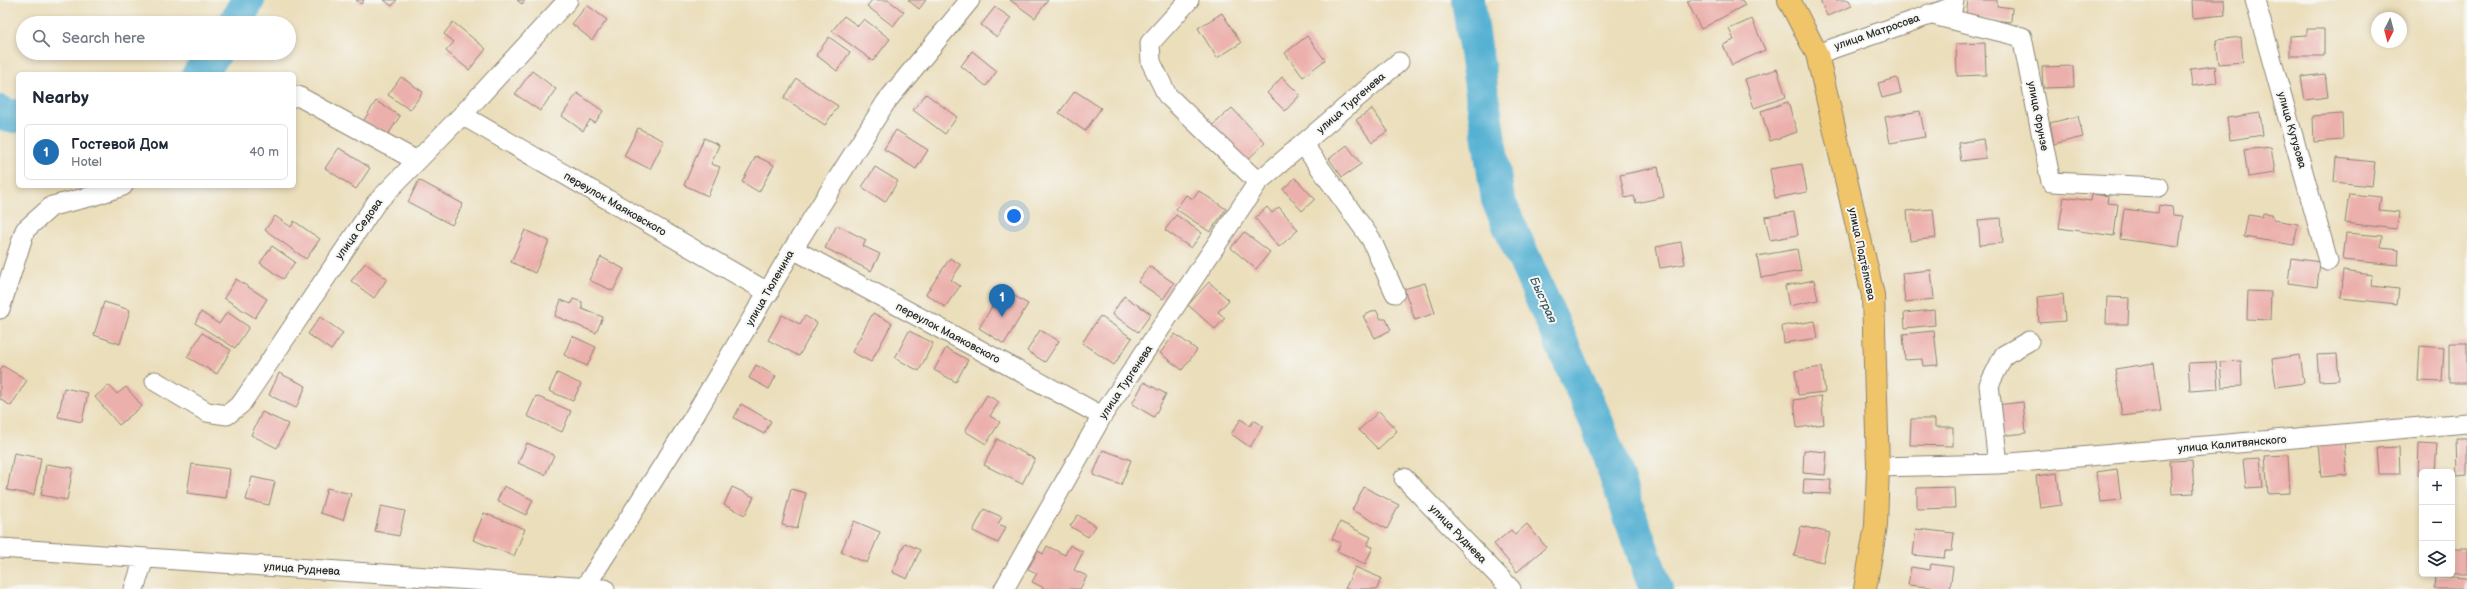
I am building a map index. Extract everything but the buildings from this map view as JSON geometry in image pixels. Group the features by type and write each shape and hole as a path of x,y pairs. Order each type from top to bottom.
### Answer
{"main road":[{"name":"улица Подтёлкова","path":"1789,0 1817,54 1872,295 1878,467 1876,526 1865,589"}],"street":[{"name":"улица Седова","path":"155,381 207,412 227,415 241,404 376,203 462,115 568,0"},
{"name":"улица Тюленина","path":"585,587 693,418 769,293 793,249 886,102 970,0"},
{"path":"1189,0 1150,43 1151,62 1167,95 1258,182"},
{"name":"улица Матросова","path":"1817,54 1929,14 1954,7 1954,0"},
{"name":"улица Кутузова","path":"2255,0 2328,261"},
{"name":"улица Фрунзе","path":"1929,14 2022,37 2051,182 2159,187"},
{"name":"улица Тургенева","path":"1004,589 1102,416 1258,182 1399,62"},
{"path":"296,96 298,96 417,161"},
{"name":"переулок Маяковского","path":"462,115 769,293"},
{"path":"1303,144 1371,239 1395,293"},
{"path":"0,309 26,230 52,206 93,196 117,188"},
{"name":"переулок Маяковского","path":"793,249 1102,416"},
{"path":"1998,464 1989,385 2004,355 2029,341"},
{"name":"улица Калитвянского","path":"1878,467 1998,464 2467,423"},
{"name":"улица Руднева","path":"1404,478 1511,589"},
{"name":"улица Руднева","path":"0,548 539,587 585,587 604,589"},
{"path":"134,589 144,559"}],"waterway":[{"name":"Быстрая","path":"239,16 248,0"},
{"name":"Быстрая","path":"1468,0 1498,200 1597,423 1656,589"},
{"name":"Быстрая","path":"201,72 210,60"},
{"name":"Быстрая","path":"0,112 9,116 16,116"}],"place":[{"name":"Гостевой Дом","path":"1002,317"}]}
